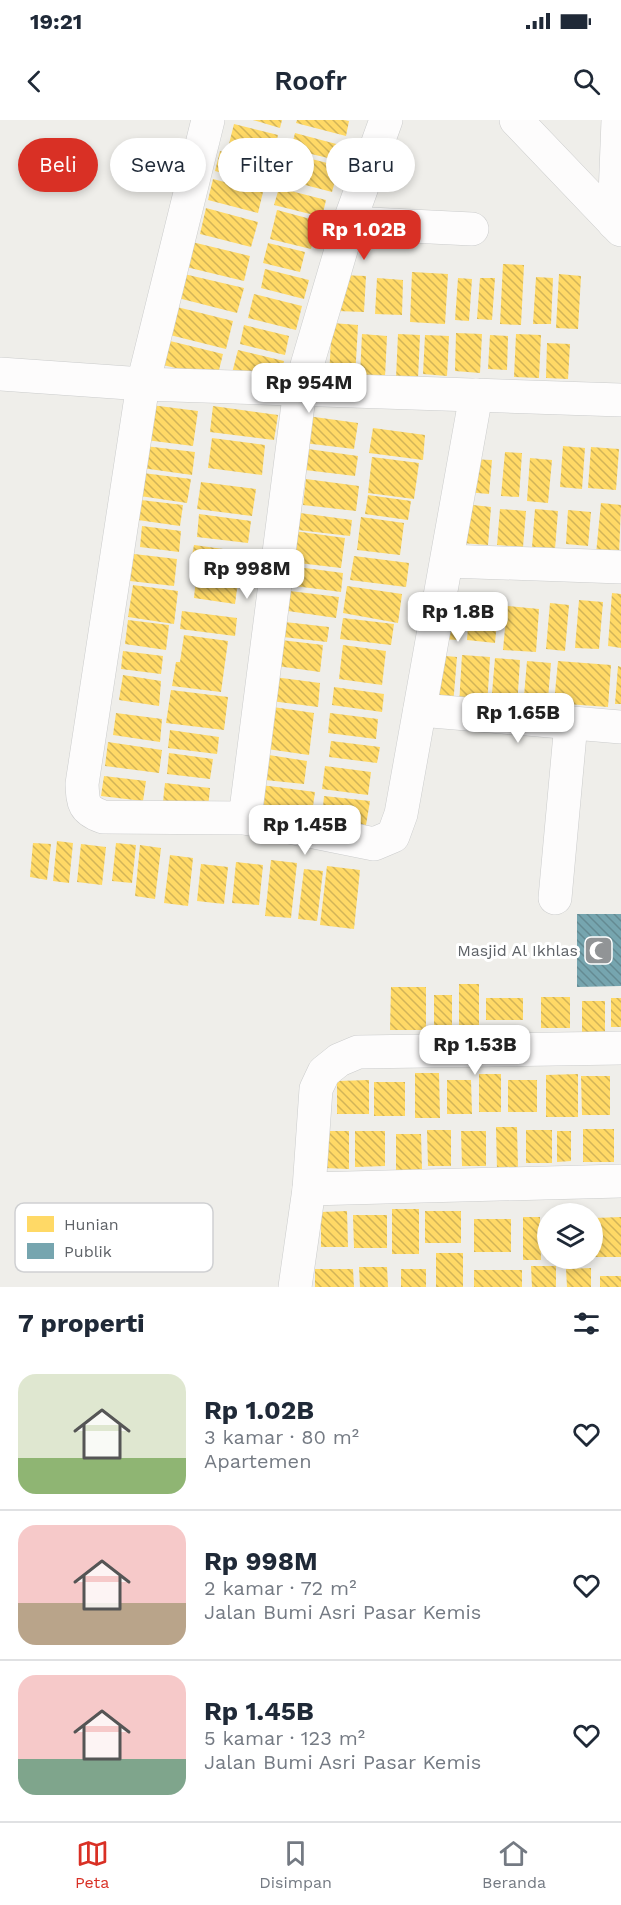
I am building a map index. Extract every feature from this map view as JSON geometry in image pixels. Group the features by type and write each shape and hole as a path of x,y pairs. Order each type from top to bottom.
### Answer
{"street":[{"path":"208,120 142,384 84,772 83,803 92,813 103,817 246,818 374,844 393,836 401,814 476,395"},
{"path":"246,818 300,389 349,223 386,120"},
{"path":"516,120 617,226"},
{"path":"617,226 618,120"},
{"path":"349,223 472,229"},
{"path":"0,375 142,384 621,400"},
{"path":"447,561 621,567"},
{"path":"420,710 621,727"},
{"path":"555,898 571,723"},
{"path":"295,1287 309,1189 316,1089 324,1072 339,1060 358,1052 621,1048"},
{"path":"309,1189 621,1181"}],"building: Hunian":[{"path":"253,120 282,120 280,128"},
{"path":"297,120 349,121 346,136 296,123"},
{"path":"234,124 278,135 277,138 230,138"},
{"path":"295,133 314,138 294,138"},
{"path":"314,138 326,141 326,158 314,155"},
{"path":"314,160 326,163 326,190 314,187"},
{"path":"213,179 218,180 218,192 263,192 258,213 208,200"},
{"path":"278,192 295,192 326,200 322,217 274,205"},
{"path":"206,208 258,222 251,247 200,234"},
{"path":"277,210 318,221 311,249 270,239"},
{"path":"192,242 250,256 244,281 186,267"},
{"path":"268,243 305,252 300,272 263,263"},
{"path":"503,264 524,265 521,325 500,324"},
{"path":"265,269 309,280 304,299 261,288"},
{"path":"412,272 448,274 445,324 410,322"},
{"path":"184,274 244,288 237,313 178,298"},
{"path":"559,274 581,276 578,329 556,328"},
{"path":"340,275 366,276 364,312 338,311"},
{"path":"536,277 553,278 551,324 533,324"},
{"path":"377,278 403,280 402,315 375,314"},
{"path":"458,278 472,279 469,321 455,320"},
{"path":"480,278 495,278 492,320 477,319"},
{"path":"254,294 302,306 296,330 248,318"},
{"path":"177,307 233,321 226,349 170,335"},
{"path":"332,323 358,325 355,378 329,376"},
{"path":"244,325 289,336 285,355 240,344"},
{"path":"456,333 482,334 480,373 455,371"},
{"path":"362,334 387,336 385,377 360,376"},
{"path":"398,334 420,335 418,379 396,378"},
{"path":"516,334 541,335 539,378 514,377"},
{"path":"425,335 449,336 447,376 423,374"},
{"path":"490,335 508,336 507,370 488,369"},
{"path":"170,341 223,354 217,378 163,365"},
{"path":"547,343 570,344 568,379 546,378"},
{"path":"238,350 284,361 279,385 232,373"},
{"path":"151,405 198,411 193,446 146,440"},
{"path":"213,406 278,415 274,440 210,432"},
{"path":"307,416 358,423 354,449 304,443"},
{"path":"373,428 425,435 423,460 369,453"},
{"path":"212,438 265,445 262,475 208,468"},
{"path":"145,446 195,452 192,475 142,468"},
{"path":"563,446 585,448 582,489 560,487"},
{"path":"591,447 619,449 616,490 588,488"},
{"path":"308,449 358,456 355,476 305,470"},
{"path":"505,452 522,453 519,497 501,496"},
{"path":"372,457 419,463 414,499 368,493"},
{"path":"530,458 552,460 548,503 527,501"},
{"path":"469,459 492,460 489,494 466,492"},
{"path":"143,473 191,479 187,503 140,496"},
{"path":"306,479 359,486 356,511 303,505"},
{"path":"201,482 256,489 252,516 197,509"},
{"path":"368,495 411,501 408,520 365,514"},
{"path":"141,500 183,505 180,526 138,520"},
{"path":"601,503 621,505 619,555 596,554"},
{"path":"464,504 491,507 488,545 461,543"},
{"path":"500,509 526,511 523,547 497,545"},
{"path":"535,509 558,511 555,549 532,547"},
{"path":"568,510 591,512 588,546 566,544"},
{"path":"300,513 352,520 350,536 298,530"},
{"path":"199,514 251,521 248,543 197,537"},
{"path":"361,517 404,523 400,555 357,550"},
{"path":"142,526 181,531 179,552 140,547"},
{"path":"294,531 345,538 341,568 290,562"},
{"path":"194,545 245,552 243,568 191,561"},
{"path":"134,554 177,559 174,586 130,581"},
{"path":"354,556 409,563 406,587 350,580"},
{"path":"290,566 343,573 341,592 287,585"},
{"path":"197,568 239,574 235,604 194,598"},
{"path":"133,585 178,591 174,624 128,617"},
{"path":"347,586 402,594 398,623 343,613"},
{"path":"290,591 339,597 336,618 288,611"},
{"path":"612,593 621,594 621,648 608,646"},
{"path":"444,596 461,598 458,640 441,639"},
{"path":"470,597 499,599 495,643 467,640"},
{"path":"579,600 603,602 599,649 575,648"},
{"path":"550,603 569,605 565,651 546,649"},
{"path":"507,606 539,609 536,652 503,650"},
{"path":"182,611 237,618 235,636 180,629"},
{"path":"343,618 394,624 391,645 340,639"},
{"path":"128,620 169,625 166,650 125,644"},
{"path":"285,622 329,627 327,642 283,637"},
{"path":"184,635 228,641 221,692 172,686 176,662 180,662"},
{"path":"281,640 323,645 320,672 277,666"},
{"path":"343,645 386,651 382,685 339,679"},
{"path":"123,651 163,656 161,674 121,669"},
{"path":"435,655 457,657 453,705 431,703"},
{"path":"462,655 490,657 487,707 459,705"},
{"path":"495,658 520,660 517,707 491,705"},
{"path":"527,661 551,663 547,710 523,708"},
{"path":"558,661 611,665 608,707 554,703"},
{"path":"618,666 621,667 621,704 615,704"},
{"path":"123,675 161,681 159,706 119,700"},
{"path":"274,677 320,683 318,707 271,701"},
{"path":"334,687 384,694 382,712 332,705"},
{"path":"171,690 228,697 224,730 166,723"},
{"path":"273,707 314,713 309,755 267,749"},
{"path":"116,713 162,719 160,742 113,735"},
{"path":"330,713 378,719 376,739 328,733"},
{"path":"170,730 219,737 217,754 168,748"},
{"path":"331,741 380,747 377,763 329,757"},
{"path":"108,742 162,750 159,773 105,766"},
{"path":"169,753 213,759 210,779 167,774"},
{"path":"269,755 307,761 304,784 265,780"},
{"path":"325,766 371,772 368,795 322,789"},
{"path":"104,776 146,781 143,801 101,796"},
{"path":"165,783 210,788 208,808 163,802"},
{"path":"261,785 315,792 311,820 257,812"},
{"path":"324,796 370,801 366,825 322,819"},
{"path":"57,841 73,843 69,883 53,881"},
{"path":"33,843 51,844 47,880 30,877"},
{"path":"116,843 136,845 132,883 112,881"},
{"path":"81,844 106,847 102,885 77,882"},
{"path":"140,845 161,848 155,899 135,896"},
{"path":"170,855 193,858 188,906 164,903"},
{"path":"271,860 297,863 291,918 265,916"},
{"path":"236,862 263,865 259,905 232,903"},
{"path":"201,864 228,867 224,904 197,901"},
{"path":"327,866 360,870 354,929 320,925"},
{"path":"304,869 323,871 317,921 298,919"},
{"path":"459,984 479,984 479,1031 459,1030"},
{"path":"391,987 426,987 426,1030 390,1030"},
{"path":"434,995 452,995 452,1029 434,1030"},
{"path":"541,997 570,997 570,1028 541,1028"},
{"path":"486,998 523,998 523,1020 486,1020"},
{"path":"611,998 621,998 621,1027 611,1027"},
{"path":"582,1001 605,1001 605,1034 582,1035"},
{"path":"415,1073 439,1073 440,1118 415,1118"},
{"path":"479,1074 501,1074 501,1112 479,1112"},
{"path":"578,1074 578,1117 546,1117 546,1075"},
{"path":"581,1076 610,1076 610,1115 582,1115"},
{"path":"369,1080 369,1114 337,1114 337,1081"},
{"path":"447,1080 471,1080 472,1114 447,1114"},
{"path":"508,1080 537,1080 537,1112 508,1112"},
{"path":"374,1082 405,1082 405,1116 374,1116"},
{"path":"496,1127 517,1127 518,1169 497,1170"},
{"path":"583,1129 614,1129 614,1162 583,1162"},
{"path":"427,1130 451,1130 451,1166 428,1166"},
{"path":"526,1130 552,1130 552,1163 526,1163"},
{"path":"324,1131 349,1131 349,1169 324,1168"},
{"path":"355,1131 385,1131 385,1166 355,1167"},
{"path":"461,1131 486,1131 486,1166 462,1166"},
{"path":"557,1131 571,1131 571,1161 557,1162"},
{"path":"396,1134 421,1134 422,1170 396,1170"},
{"path":"392,1209 419,1209 419,1254 392,1254"},
{"path":"347,1211 348,1247 321,1247 321,1212"},
{"path":"425,1211 461,1211 461,1243 425,1243"},
{"path":"353,1215 387,1215 387,1248 354,1248"},
{"path":"523,1217 537,1217 537,1260 523,1260"},
{"path":"621,1217 621,1257 603,1257 603,1218"},
{"path":"474,1219 511,1219 511,1252 474,1252"},
{"path":"436,1253 463,1253 463,1287 436,1287"},
{"path":"531,1266 537,1266 537,1269 556,1269 556,1287 532,1287"},
{"path":"359,1267 387,1267 388,1287 360,1287"},
{"path":"315,1269 353,1269 354,1287 315,1287"},
{"path":"401,1269 426,1269 426,1287 401,1287"},
{"path":"566,1269 591,1269 591,1287 567,1287"},
{"path":"474,1270 522,1270 522,1287 474,1287"},
{"path":"600,1276 621,1276 621,1287 600,1287"}],"building: Publik":[{"name":"Masjid Al Ikhlas","path":"577,914 621,914 621,986 577,987"}],"place":[{"name":"Masjid Al Ikhlas","path":"599,950"}]}
